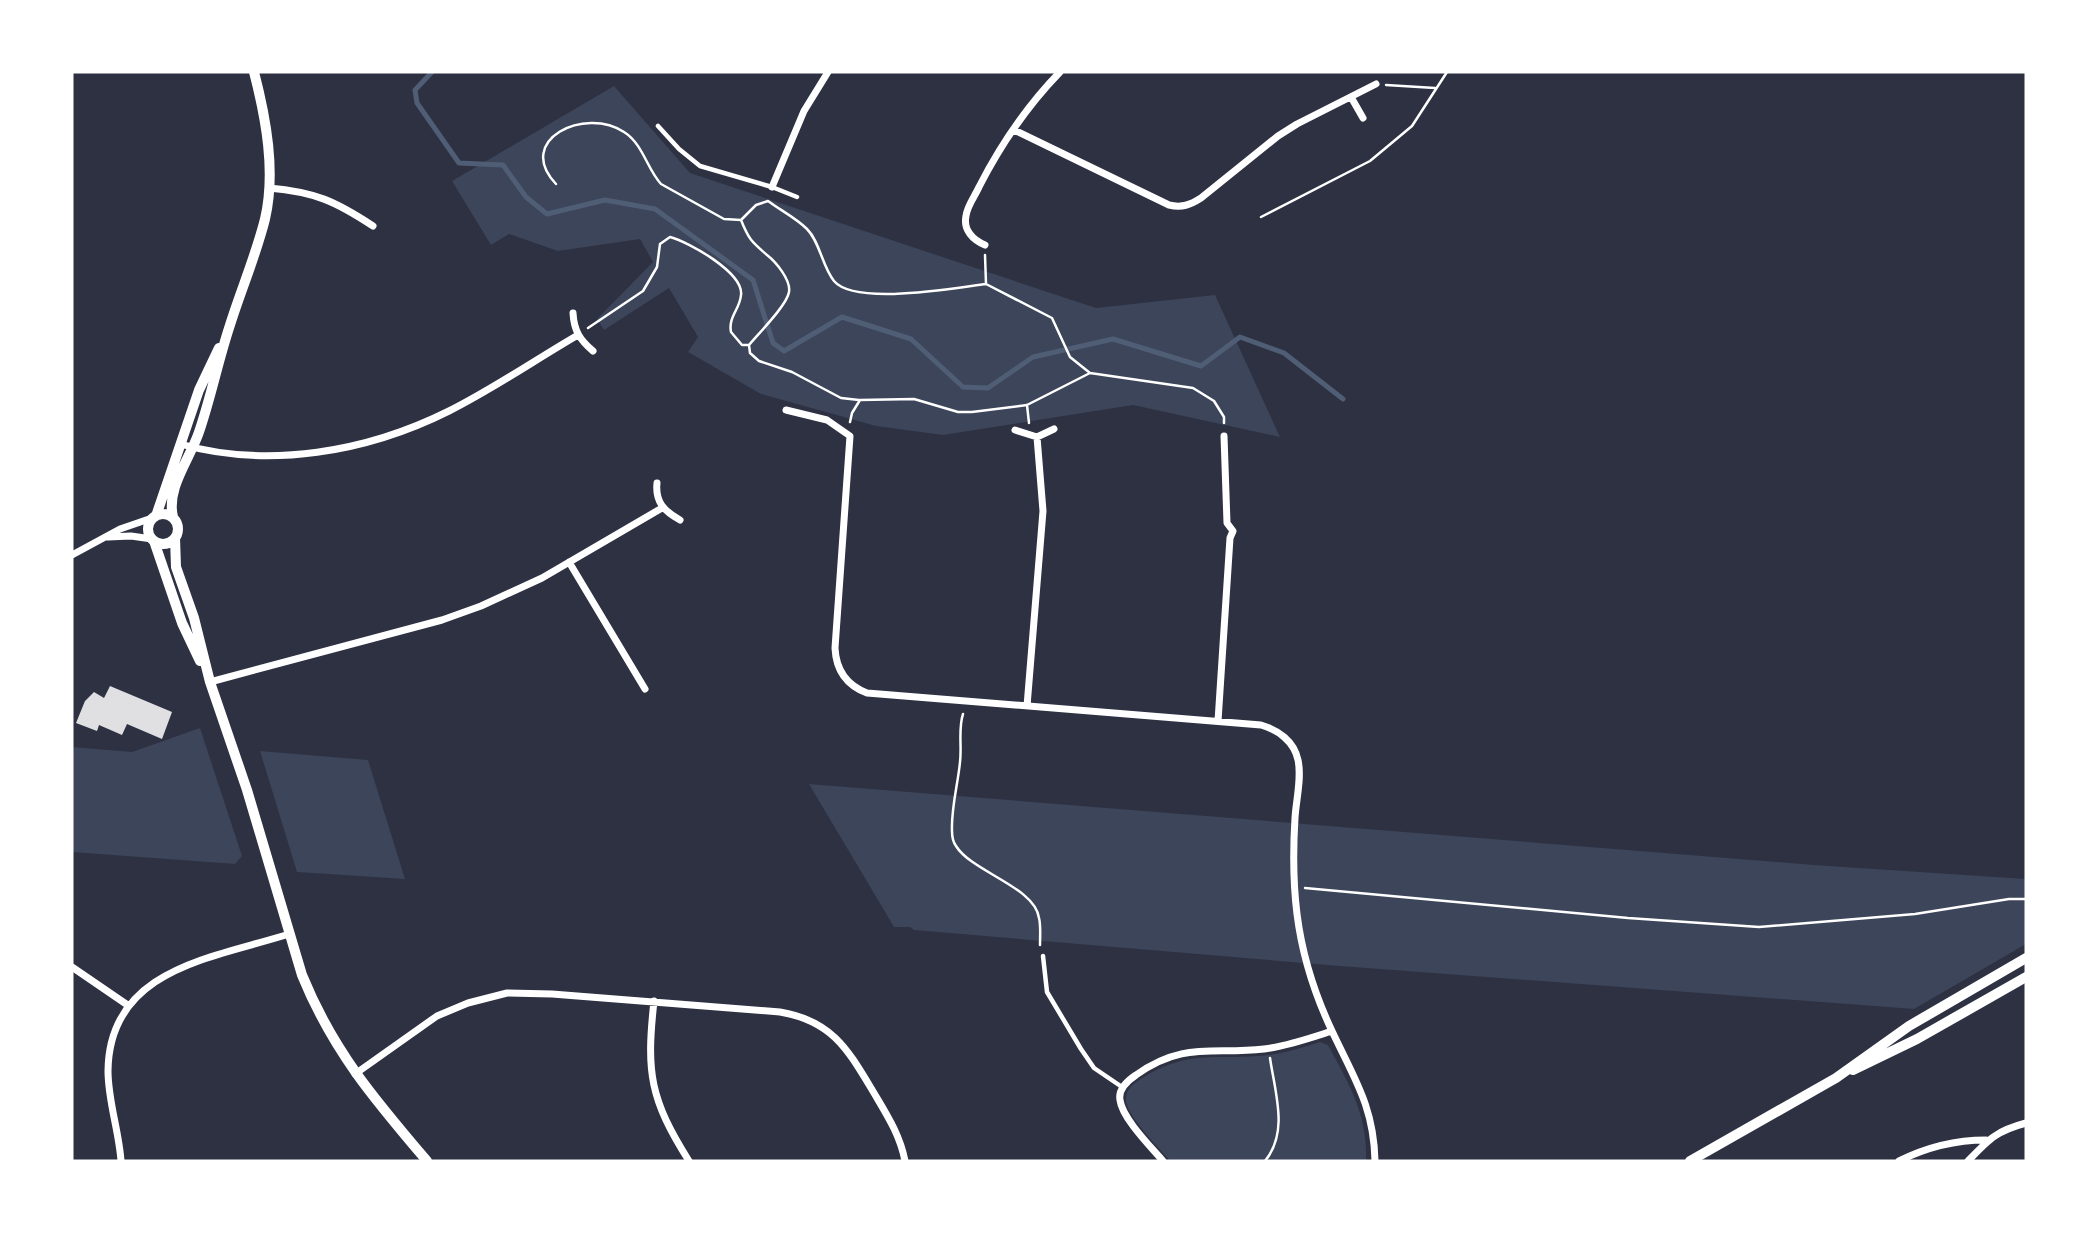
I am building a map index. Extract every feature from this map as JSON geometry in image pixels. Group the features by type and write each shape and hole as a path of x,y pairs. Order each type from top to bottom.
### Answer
{"street":[{"path":"254,72 264,119 269,188 265,217 229,326 212,394 194,448 172,496 173,517 179,530 175,538 176,567 194,618 210,682 247,790 289,934 313,1002 355,1074 427,1161"},
{"path":"772,187 804,111 828,72"},
{"path":"985,245 969,234 966,216 990,165 1056,73"},
{"path":"1014,130 1169,205 1191,205 1278,136 1376,84"},
{"path":"1351,97 1363,118"},
{"path":"269,188 304,192 332,201 373,226"},
{"path":"573,313 578,335 593,351"},
{"path":"210,682 182,622 148,531 199,390 229,326"},
{"path":"180,444 242,455 283,455 309,453 387,437 449,411 578,335"},
{"path":"786,410 827,420 850,436 835,648 839,670 851,686 867,693 1218,721 1272,729 1281,734 1295,751 1299,772 1293,851 1294,887 1303,947 1314,987 1364,1097 1370,1118 1375,1161"},
{"path":"1015,430 1037,438 1054,429"},
{"path":"1218,721 1230,538 1233,531 1227,523 1224,436"},
{"path":"1027,706 1043,511 1037,438"},
{"path":"657,483 657,498 662,508 680,520"},
{"path":"210,682 442,620 512,592 662,508"},
{"path":"72,555 104,537 154,517 165,513 173,517"},
{"path":"104,537 131,536 163,544 175,538"},
{"path":"569,562 645,689"},
{"path":"121,1161 109,1089 108,1059 118,1023 129,1006 150,983 179,968 289,934"},
{"path":"1836,1078 1909,1026 2026,958"},
{"path":"72,967 129,1006"},
{"path":"1690,1161 1836,1078 1888,1055 2026,977"},
{"path":"355,1074 437,1016 488,997 524,993 654,1001 799,1015 824,1028 849,1052 893,1125 905,1161"},
{"path":"654,1001 649,1040 651,1079 664,1120 689,1161"},
{"path":"1163,1161 1123,1110 1119,1095 1123,1087 1144,1069 1185,1052 1202,1049 1245,1051 1268,1048 1300,1042 1332,1031"},
{"path":"1968,1161 1986,1140 2013,1126 2026,1123"},
{"path":"1899,1161 1930,1148 1964,1140 1986,1140"}],"lane":[{"path":"658,126 679,149 700,166 797,197"},
{"path":"1043,956 1047,992 1075,1040 1094,1068 1123,1087"}],"path":[{"path":"1261,217 1370,161 1412,126 1447,72"},
{"path":"1376,84 1437,88"},
{"path":"556,184 544,164 549,143 561,129 589,123 614,127 630,136 661,184 724,219 741,220 756,205 768,201 808,230 836,284 849,291 906,294 986,284 1052,318 1070,357 1090,373 1193,388 1214,401 1224,417 1224,436"},
{"path":"741,220 754,246 775,263 789,284 789,295 750,344 750,353 759,361 792,372 841,398 914,399 958,412 972,412 1027,405 1090,373"},
{"path":"578,335 643,291 657,267 660,244 670,237 733,274 741,294 732,317 731,332 742,345 750,344"},
{"path":"985,245 986,284"},
{"path":"850,436 849,421 860,400"},
{"path":"967,701 960,726 960,760 952,820 955,845 970,860 1009,884 1033,904 1040,918 1040,946 1043,956"},
{"path":"1294,887 1628,918 1759,926 1903,915 2009,899 2026,899"},
{"path":"1265,1161 1274,1151 1280,1125 1268,1048"}],"shaded area":[{"path":"614,86 690,173 1096,308 1215,295 1280,437 1133,405 943,435 876,426 761,394 688,352 698,337 669,288 604,330 597,319 653,262 640,239 558,251 509,234 491,245 452,181"},
{"path":"200,728 242,856 235,864 72,852 72,747 132,752"},
{"path":"260,751 368,760 405,879 297,872"},
{"path":"809,784 1814,865 2026,879 2026,944 1914,1009 1327,965 914,930 910,927 894,927"},
{"path":"1320,1042 1328,1045 1356,1100 1364,1129 1366,1161 1170,1161 1138,1123 1126,1101 1127,1093 1134,1084 1176,1062 1205,1057 1275,1054"}],"building":[{"path":"110,686 172,712 162,739 127,724 122,735 99,725 97,731 76,723 85,701 94,692 104,698"}],"waterway":[{"path":"432,72 415,90 417,103 459,163 503,165 526,197 547,214 605,200 655,209 753,280 773,343 784,351 842,317 911,339 963,387 988,388 1033,357 1113,339 1201,366 1240,337 1284,353 1343,399"}]}
